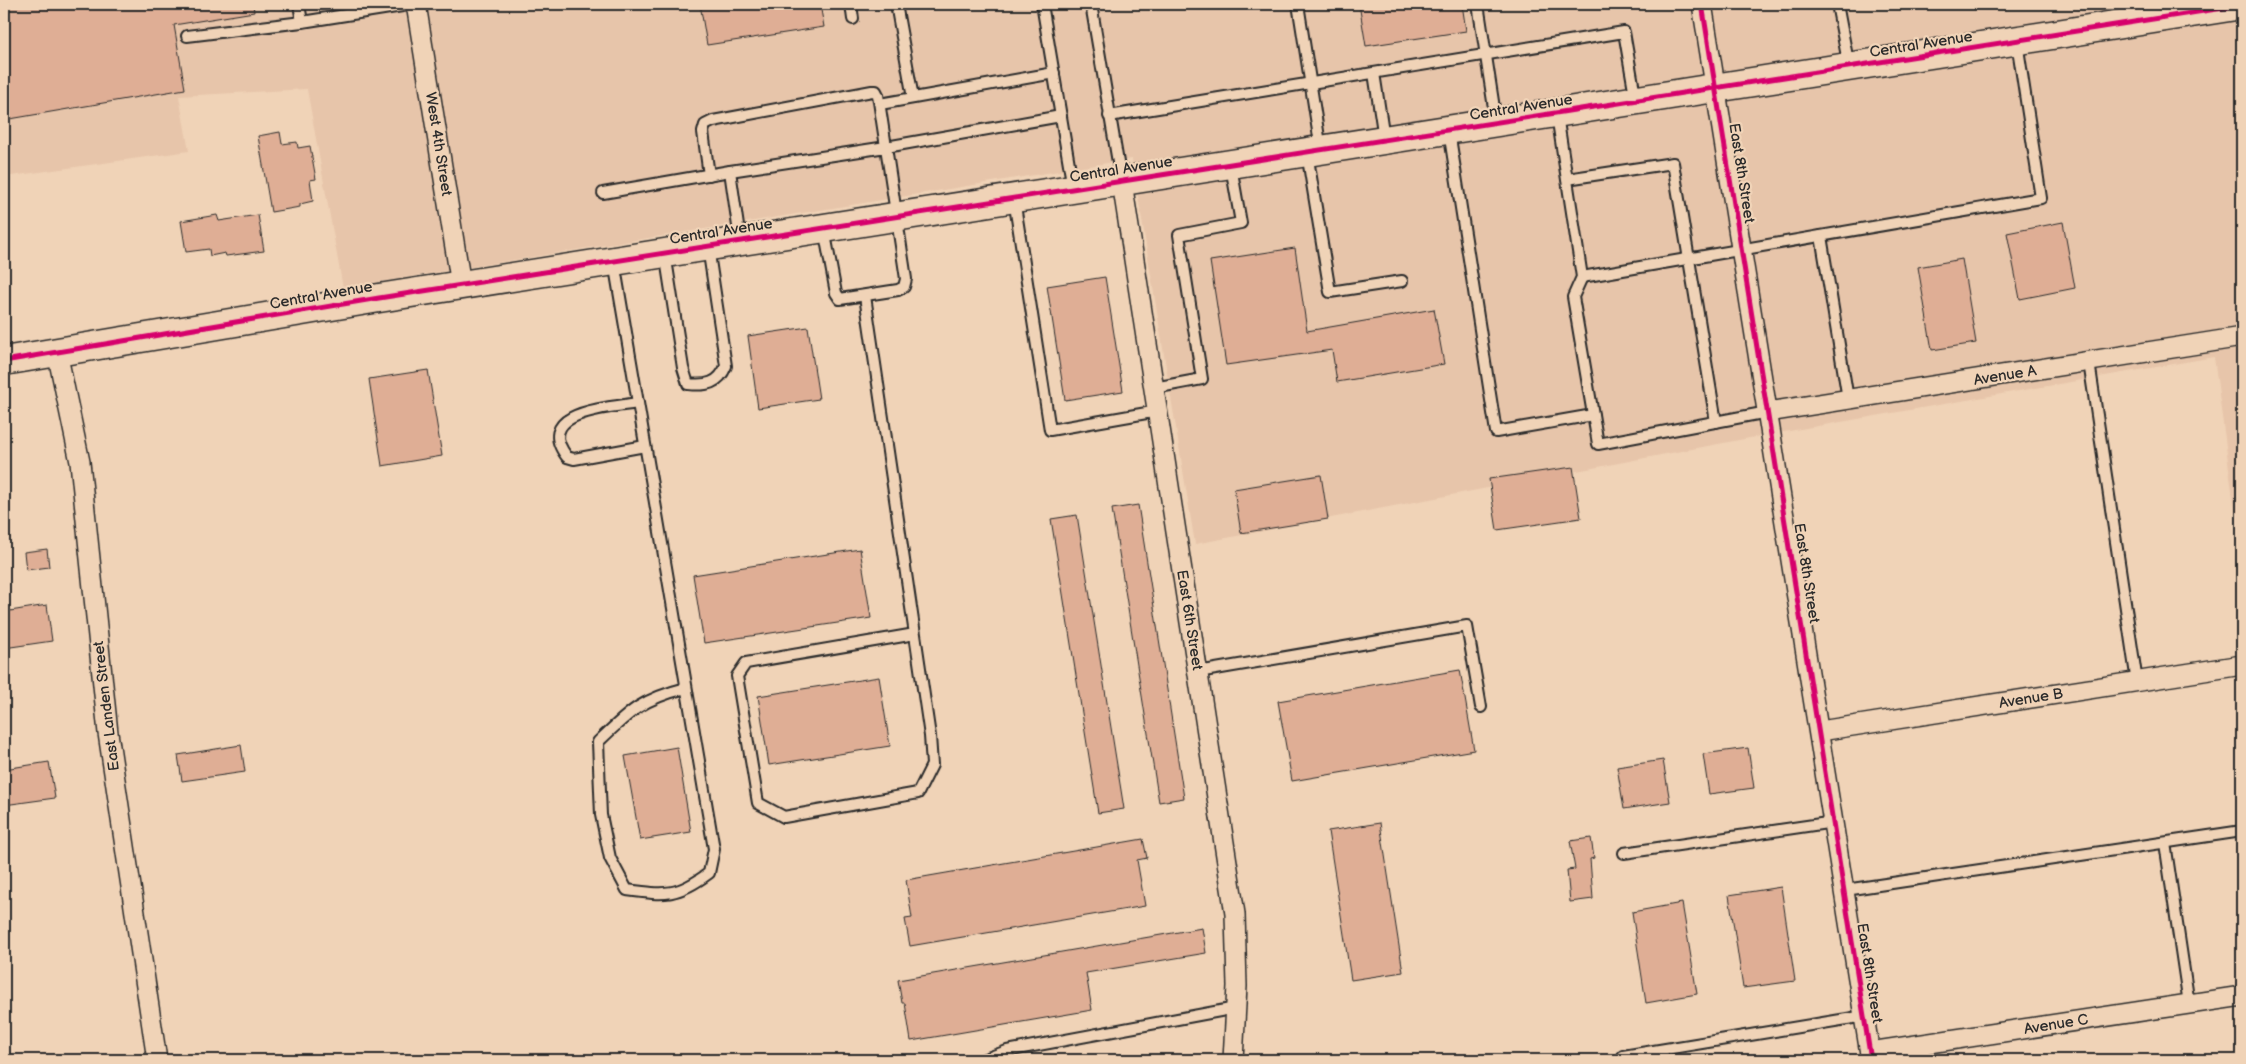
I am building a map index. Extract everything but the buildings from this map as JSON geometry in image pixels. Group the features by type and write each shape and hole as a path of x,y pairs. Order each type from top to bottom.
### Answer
{"street":[{"name":"West 4th Street","path":"416,4 461,285"},
{"name":"East 8th Street","path":"1702,4 1871,1056"},
{"name":"Central Avenue","path":"4,361 461,285 1636,102 2242,5"},
{"name":"East 6th Street","path":"1122,182 1234,914 1236,1008 1233,1060"},
{"name":"Avenue A","path":"1768,412 2242,337"},
{"name":"East Landen Street","path":"57,352 80,462 108,733 157,1060"},
{"name":"Avenue B","path":"1820,731 2242,665"},
{"name":"Avenue C","path":"1871,1056 2242,996"}],"lane":[{"path":"299,4 302,22"},
{"path":"186,36 302,22 416,4"},
{"path":"851,4 853,19"},
{"path":"896,4 913,98"},
{"path":"1042,4 1073,189"},
{"path":"1091,4 1122,182"},
{"path":"1298,4 1310,83 1314,152 1330,292 1402,281"},
{"path":"1478,4 1496,124"},
{"path":"1837,4 1849,68"},
{"path":"1109,116 1624,32 1636,102"},
{"path":"1582,277 2041,198 2017,41"},
{"path":"880,104 1054,73"},
{"path":"1374,73 1384,141"},
{"path":"709,175 703,132 705,125 713,121 876,91 880,104 897,216 906,280 904,287 898,290 840,299 836,293 824,228"},
{"path":"1556,114 1582,277 1573,297 1598,444 1768,412"},
{"path":"603,193 886,147 1061,116"},
{"path":"1448,131 1496,432 1593,415"},
{"path":"1567,179 1673,162 1716,422"},
{"path":"1154,388 1202,379 1179,235 1241,223 1231,165"},
{"path":"730,171 740,241"},
{"path":"1014,198 1050,430 1158,411"},
{"path":"1821,236 1848,400"},
{"path":"665,253 683,368 688,384 714,383 722,375 726,366 707,246"},
{"path":"614,261 714,849 709,873 691,886 662,895 627,890 610,858 601,815 598,742 632,710 661,694 686,688"},
{"path":"865,296 915,634 930,736 932,766 918,793 784,817 758,803 737,676 746,663 915,634"},
{"path":"2089,362 2137,682"},
{"path":"638,403 584,413 566,420 559,426 557,438 559,447 567,458 574,459 645,446"},
{"path":"1198,672 1468,626 1481,707"},
{"path":"1624,853 1834,822"},
{"path":"1845,890 2242,831"},
{"path":"2165,843 2189,1004"},
{"path":"982,1060 1008,1051 1236,1008"},
{"path":"1623,1056 1865,1016"}],"shaded area":[{"path":"4,4 2242,4 2242,512 2235,513 2214,357 1760,436 1195,544 1132,159 343,288 307,89 179,96 189,151 4,177"}],"cycle path":[{"path":"1702,4 1871,1060"},
{"path":"4,361 379,298 2242,5"}]}
